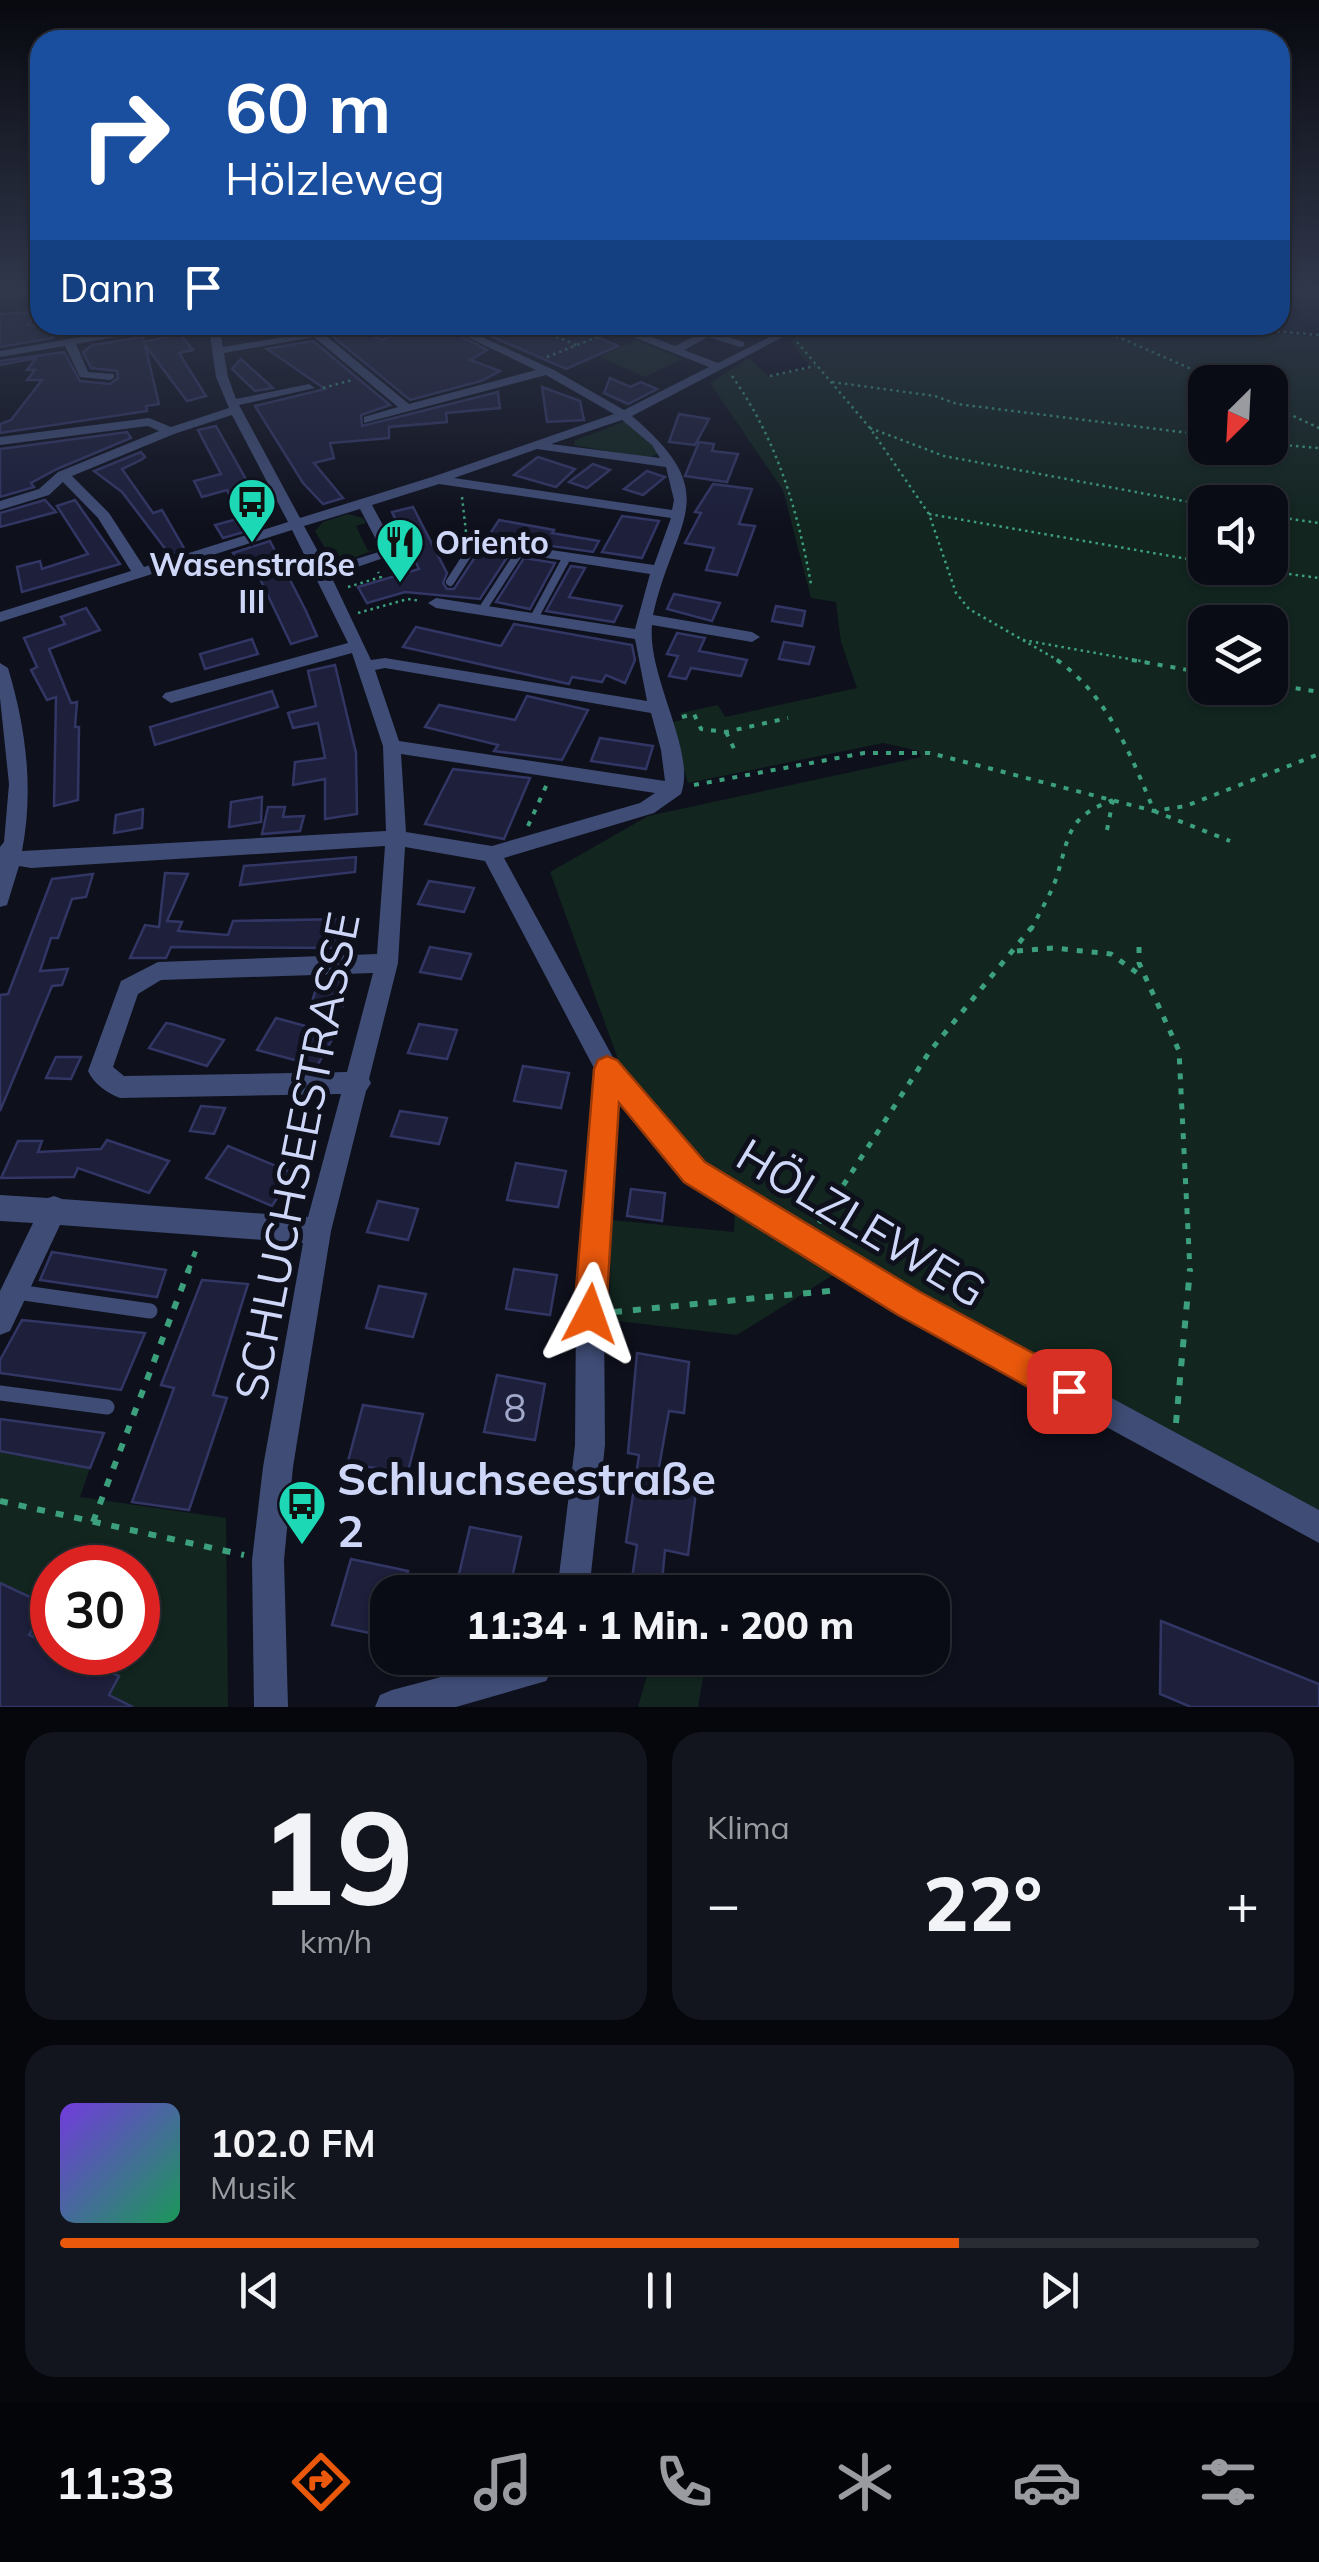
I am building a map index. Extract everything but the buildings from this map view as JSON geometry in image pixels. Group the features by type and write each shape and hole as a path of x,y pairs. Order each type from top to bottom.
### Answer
{"street":[{"path":"81,368 84,375 110,376"},
{"name":"SCHLUCHSEESTRASSE","path":"223,368 233,407 366,666 392,746 396,838 386,963 359,1083 318,1231 268,1560 270,1707"},
{"path":"358,368 407,408"},
{"path":"368,420 535,368"},
{"path":"538,368 626,414 656,437 674,464 682,497 656,570 644,627 674,789"},
{"path":"0,617 438,480 626,414 723,368"},
{"path":"0,506 44,492 63,476 170,431 233,407 309,388"},
{"path":"0,441 149,422 170,431"},
{"path":"535,446 674,464"},
{"path":"63,476 104,516 140,574"},
{"path":"438,480 678,515"},
{"path":"322,574 391,553 364,503"},
{"path":"472,541 656,570"},
{"path":"436,603 534,618 752,636"},
{"path":"171,697 358,646"},
{"path":"366,666 385,662 661,714"},
{"path":"0,668 20,772 0,900"},
{"path":"392,746 674,789"},
{"path":"7,856 31,860 396,838 504,852 647,808 674,789"},
{"name":"HÖLZLEWEG","path":"504,852 607,1069 695,1172 883,1286 1319,1527"},
{"path":"359,1083 120,1086 100,1071 129,988 158,971 386,963"},
{"path":"575,1575 590,1446 590,1314 607,1069"},
{"path":"0,1208 318,1231"},
{"path":"0,1321 54,1209"},
{"path":"392,1707 512,1675"}],"lane":[{"path":"436,603 472,541"},
{"path":"482,610 521,550"},
{"path":"534,618 568,558"},
{"path":"14,1292 150,1311"},
{"path":"0,1393 107,1407"}],"path":[{"path":"723,368 762,416 790,479 810,584"},
{"path":"770,376 808,368"},
{"path":"818,368 870,428 930,514 956,593 984,622 1072,671 1102,703 1130,753 1154,811"},
{"path":"309,388 362,378"},
{"path":"832,382 935,396 957,404 1188,433"},
{"path":"1288,413 1319,428"},
{"path":"870,428 944,456 1188,502"},
{"path":"1288,445 1319,448"},
{"path":"464,488 472,541"},
{"path":"930,514 1188,559"},
{"path":"1288,519 1319,523"},
{"path":"344,588 382,577 378,571"},
{"path":"1288,574 1319,578"},
{"path":"358,614 408,599 436,603"},
{"path":"1018,639 1188,670"},
{"path":"1288,687 1319,692"},
{"path":"661,714 694,714 701,729 726,732 788,718"},
{"path":"726,732 738,755"},
{"path":"674,789 864,753 930,754 1154,811 1230,841"},
{"path":"1154,811 1186,806 1319,754"},
{"path":"504,852 554,771"},
{"path":"1108,830 1113,800"},
{"path":"808,1240 930,1051 1027,938 1055,881 1069,828 1092,808 1113,800"},
{"path":"1014,951 1054,948 1112,954 1148,981"},
{"path":"1139,948 1148,981 1179,1052 1190,1273 1174,1448"},
{"path":"93,1522 207,1222"},
{"path":"590,1314 883,1286"},
{"path":"0,1501 268,1560"}],"green space":[{"path":"624,368 664,368 645,377"},
{"path":"734,368 759,368 769,377 811,368 1188,368 1188,465 1288,465 1288,368 1319,368 1319,1517 695,1172 619,1062 550,872 648,816 921,757 919,751 883,743 688,783 669,723 682,720 680,713 718,705 725,717 857,688 841,642 836,602 811,598 783,490 710,383"},
{"path":"624,422 647,434 659,453 648,458 574,445 575,440"},
{"path":"348,514 363,518 366,523 356,526 368,551 379,548 335,565 315,531 323,522"},
{"path":"735,1209 841,1270 737,1335 609,1320 612,1220 734,1232"},
{"path":"0,1451 90,1468 80,1497 226,1518 228,1707 133,1707 109,1695 117,1675 160,1675 160,1545 30,1545 30,1598 0,1583"},
{"path":"647,1675 703,1675 698,1707 638,1707"}],"place":[{"name":"Wasenstraße III","path":"252,544"},
{"name":"Oriento","path":"400,584"},
{"name":"Schluchseestraße 2","path":"302,1546"}],"route":[{"path":"590,1314 607,1069 695,1172 909,1304 1069,1391"}]}
